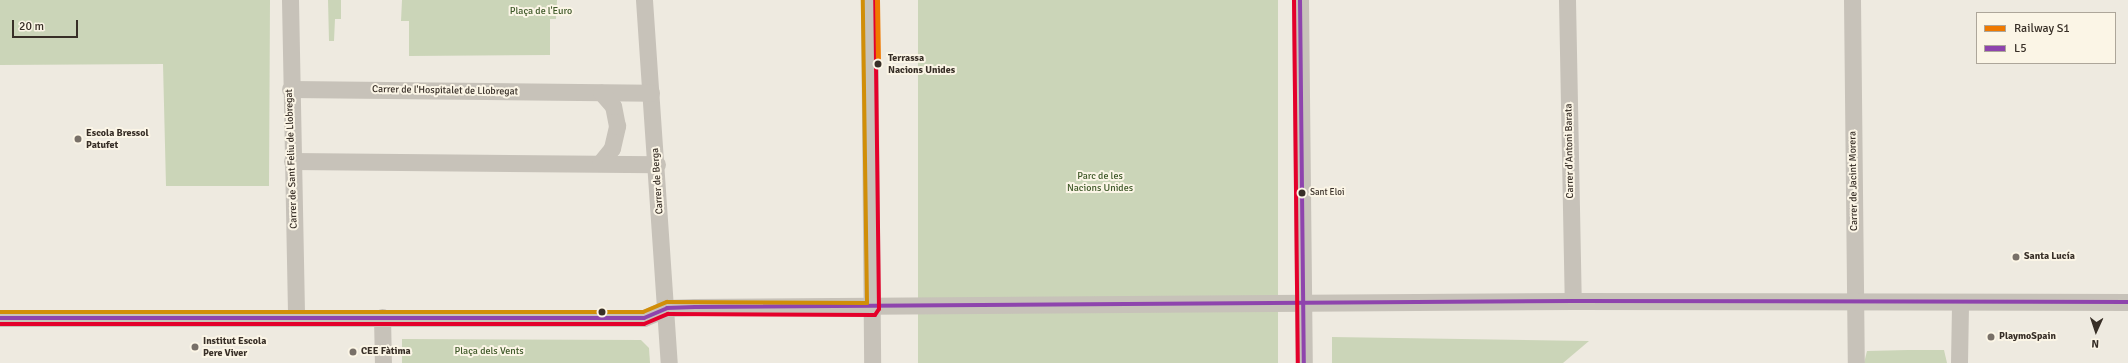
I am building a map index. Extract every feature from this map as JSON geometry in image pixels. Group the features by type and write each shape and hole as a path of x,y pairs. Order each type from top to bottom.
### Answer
{"street":[{"name":"Carrer de Sant Feliu de Llobregat","path":"290,0 290,89 296,317"},
{"name":"Carrer de Berga","path":"644,0 667,308 669,363"},
{"path":"869,0 873,308 872,363"},
{"path":"1300,0 1304,363"},
{"name":"Carrer d'Antoni Barata","path":"1567,0 1573,301"},
{"name":"Carrer de Jacint Morera","path":"1852,0 1856,363"},
{"name":"Carrer de l'Hospitalet de Llobregat","path":"290,89 651,93"},
{"path":"600,163 612,148 617,126 613,106 601,92"},
{"path":"292,161 657,164"},
{"path":"0,318 644,318 667,308 873,308 1573,301 1856,301 1960,303 2128,302"},
{"path":"1959,363 1960,303"},
{"path":"382,317 383,363"}],"green space":[{"path":"0,0 270,0 269,186 166,186 163,64 0,65"},
{"path":"328,0 341,0 341,19 335,19 334,41 329,41"},
{"name":"Plaça de l'Euro","path":"402,0 557,0 556,19 550,19 550,55 409,56 409,21 401,21"},
{"name":"Parc de les Nacions Unides","path":"918,0 1278,0 1278,363 918,363"},
{"path":"1332,337 1589,341 1563,363 1332,363"},
{"name":"Plaça dels Vents","path":"402,339 641,340 649,348 650,363 402,363"},
{"path":"1944,350 1947,363 1864,363 1867,351"}],"rail line":[{"name":"S1","path":"877,0 878,64"}],"transit line":[{"path":"0,312 643,312 667,302 867,303 863,0"},
{"path":"0,324 644,324 668,314 875,315 879,309 875,0"},
{"path":"1294,0 1298,363"},
{"name":"L5","path":"1300,0 1304,363"},
{"name":"L5","path":"0,318 644,318 667,308 695,307 1573,301 2128,302"}],"place":[{"name":"Terrassa Nacions Unides","path":"878,64"},
{"name":"Escola Bressol Patufet","path":"78,139"},
{"name":"Sant Eloi","path":"1302,193"},
{"name":"Santa Lucía","path":"2016,257"},
{"name":"PlaymoSpain","path":"1991,337"},
{"name":"Institut Escola Pere Viver","path":"195,347"},
{"name":"CEE Fàtima","path":"353,352"}]}
